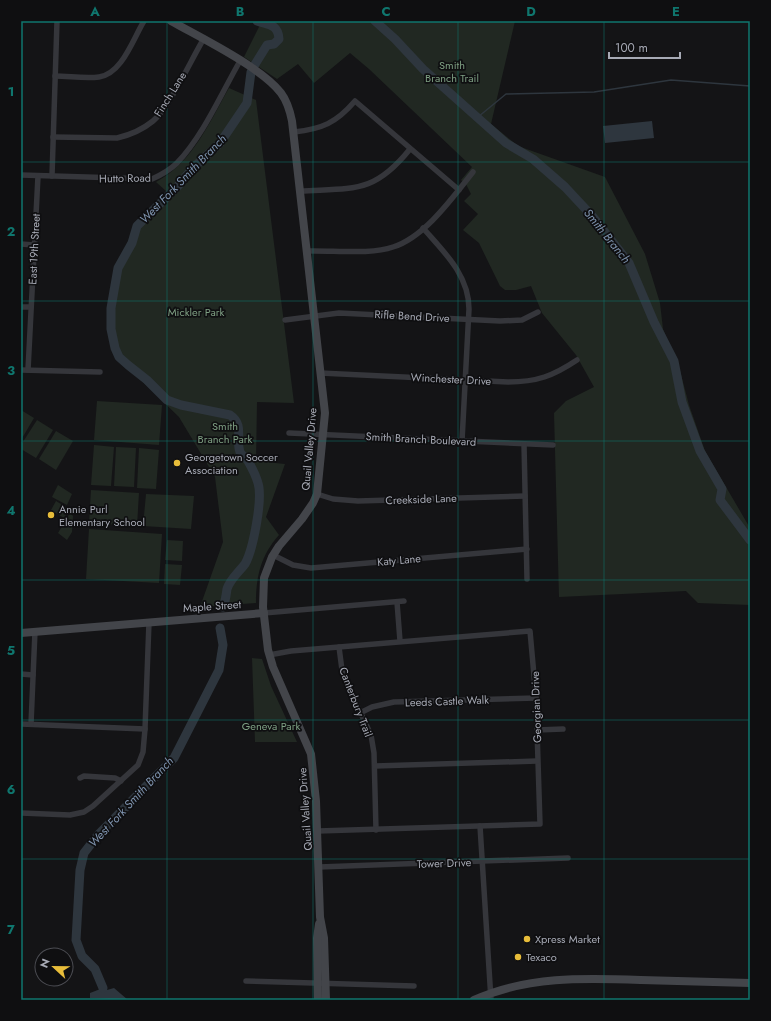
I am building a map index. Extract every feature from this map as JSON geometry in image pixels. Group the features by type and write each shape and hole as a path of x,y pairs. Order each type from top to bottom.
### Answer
{"street":[{"path":"52,176 57,21"},
{"path":"55,76 98,77 113,71 120,63 144,21"},
{"name":"Quail Valley Drive","path":"171,21 240,61 264,77 282,94 290,110 294,132 325,413 317,494 314,503 273,555 264,578 264,613 269,655 281,687 311,754 315,779 320,917 324,938 318,1000"},
{"name":"Finch Lane","path":"53,137 117,138 145,127 160,114 203,40"},
{"name":"Hutto Road","path":"21,175 152,179 168,171 180,160 197,136 240,61"},
{"path":"294,132 322,127 340,118 355,102 459,190"},
{"path":"300,191 351,188 369,184 389,172 410,149"},
{"path":"307,252 366,251 393,247 412,238 441,211 473,172"},
{"name":"East 19th Street","path":"28,370 30,307 38,176"},
{"path":"423,228 460,274 468,294 469,319 462,441"},
{"path":"21,244 34,245"},
{"path":"21,306 30,307"},
{"name":"Rifle Bend Drive","path":"285,320 338,313 512,321 522,320 538,312"},
{"name":"Winchester Drive","path":"320,373 530,382 556,374 577,360"},
{"path":"21,370 100,372"},
{"name":"Smith Branch Boulevard","path":"289,433 553,445"},
{"path":"524,444 527,579"},
{"name":"Creekside Lane","path":"317,494 333,499 358,501 525,496"},
{"name":"Katy Lane","path":"273,555 293,565 311,568 527,549"},
{"name":"Maple Street","path":"21,632 404,601"},
{"path":"397,602 400,641"},
{"path":"21,813 70,815 84,812 93,806 138,765 143,752 145,729 149,622"},
{"name":"Georgian Drive","path":"269,655 400,641 530,630 538,730 537,761 540,824 318,831"},
{"path":"31,724 35,631"},
{"name":"Canterbury Trail","path":"339,647 342,670 371,735 375,766 376,830"},
{"path":"21,674 33,675"},
{"name":"Leeds Castle Walk","path":"360,713 372,707 394,702 536,698"},
{"path":"21,724 145,729"},
{"path":"538,730 563,728"},
{"path":"375,766 537,761"},
{"path":"80,778 84,776 115,778 121,781"},
{"path":"480,826 489,998"},
{"name":"Tower Drive","path":"319,867 568,858"},
{"path":"474,1000 489,998 536,982 562,979 750,983"},
{"path":"246,981 414,986"},
{"name":"Quail Valley Drive","path":"320,984 326,1000"}],"green space":[{"name":"Smith Branch Trail","path":"262,21 515,21 491,124 518,146 605,177 645,254 660,303 663,329 679,367 689,405 705,451 750,528 750,605 698,603 686,591 559,597 554,413 566,401 594,387 576,355 542,313 531,286 516,290 505,290 500,286 479,243 463,230 478,214 464,201 471,194 466,184 461,180 472,167 369,69 350,53 314,83 298,64 277,79 244,57"},
{"name":"Mickler Park","path":"229,88 256,100 294,403 257,402 256,461 285,464 266,517 279,535 268,550 261,566 257,584 256,603 200,607 223,542 215,477 179,417 119,359 110,334 109,308 114,272 134,229 166,191 156,182 169,174 190,153 207,128"},
{"path":"97,401 162,405 159,445 94,440"},
{"path":"21,410 34,418 21,440"},
{"path":"37,420 53,430 36,458 21,449 21,445"},
{"path":"56,431 73,441 56,470 39,459"},
{"path":"94,445 114,447 111,486 91,485"},
{"path":"116,447 136,448 134,487 114,486"},
{"path":"139,448 159,450 156,489 137,488"},
{"path":"58,485 72,494 67,505 52,497"},
{"path":"91,490 139,493 137,526 89,523"},
{"path":"146,494 194,496 191,529 143,526"},
{"path":"56,501 69,509 64,518 51,510"},
{"path":"70,513 73,516 72,532 67,540 58,533"},
{"path":"89,529 162,534 159,583 86,579"},
{"path":"167,540 183,541 182,561 165,560"},
{"path":"165,564 182,565 180,585 164,584"},
{"name":"Geneva Park","path":"252,658 262,659 271,686 297,742 255,742"}],"shaded area":[{"path":"652,121 654,138 605,143 603,126"},
{"path":"103,988 107,990 114,988 128,1000 90,998 90,993"}],"waterway":[{"name":"West Fork Smith Branch","path":"254,66 267,45 274,44 279,39 275,28 269,24 257,21"},
{"name":"Smith Branch","path":"375,21 395,39 423,69 506,143 533,159 565,187 593,217 629,263 654,322 674,361 682,402 700,451 722,489 720,500 750,540"},
{"name":"West Fork Smith Branch","path":"223,607 228,585 245,564 248,557 254,536 259,500 258,483 248,461 240,452 237,423 230,415 181,405 167,400 147,380 119,357 115,348 111,329 111,308 118,268 132,243 137,226 177,187 193,168 220,143 247,103 251,72"},
{"path":"478,117 506,94 594,92 671,80 750,86"},
{"name":"West Fork Smith Branch","path":"103,988 95,969 82,956 76,940 80,870 84,853 98,835 174,758 219,670 223,645 220,628"}],"place":[{"name":"Georgetown Soccer Association","path":"177,463"},
{"name":"Annie Purl Elementary School","path":"51,515"},
{"name":"Xpress Market","path":"527,939"},
{"name":"Texaco","path":"518,957"}],"park label":[{"name":"Smith Branch Park","path":"225,432"}]}
